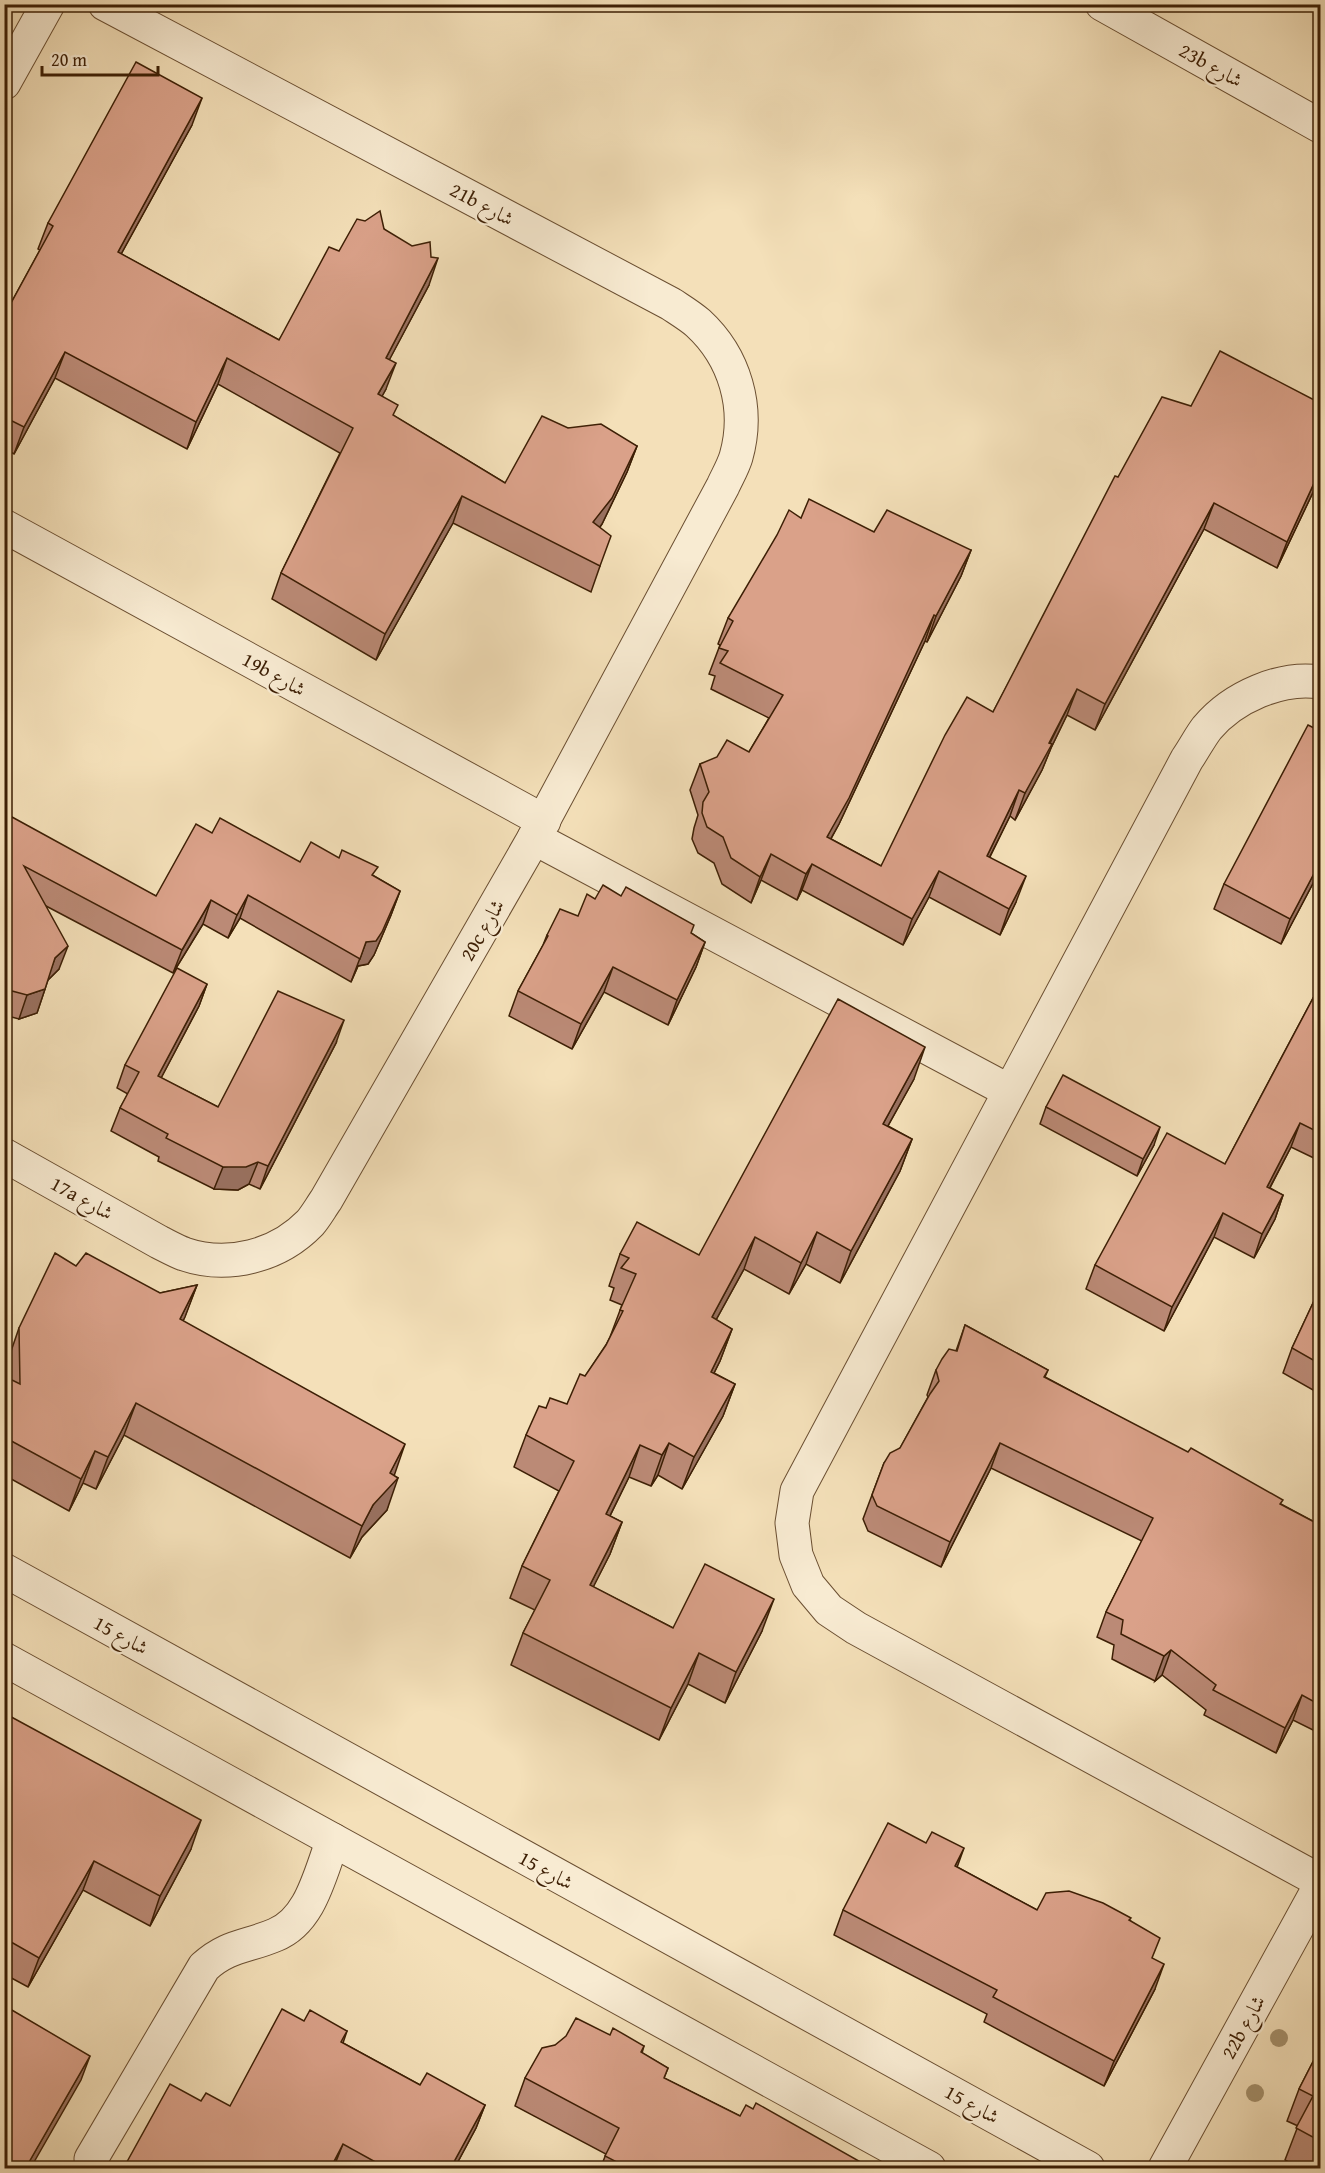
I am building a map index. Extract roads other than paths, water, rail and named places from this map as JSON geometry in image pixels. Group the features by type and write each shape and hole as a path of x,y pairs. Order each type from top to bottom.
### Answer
{"street":[{"path":"4,83 48,4"},
{"name":"21b شارع","path":"105,4 671,304 696,321 717,343 732,370 740,399 741,429 736,458 723,486"},
{"name":"23b شارع","path":"1101,4 1142,14 1320,126"},
{"name":"20c شارع","path":"159,1242 184,1254 211,1260 238,1260 274,1249 290,1240 310,1222 326,1200 539,830 723,486"},
{"name":"19b شارع","path":"4,526 539,830 1009,1091"},
{"path":"1320,682 1310,681 1272,686 1237,702 1208,728 1187,759 797,1491 792,1523 796,1555 808,1585 829,1610 856,1628 1320,1881"},
{"name":"17a شارع","path":"4,1155 159,1242"},
{"name":"شارع 15","path":"4,1570 1088,2169"},
{"path":"4,1659 929,2169"},
{"path":"91,2159 204,1966 225,1951 274,1936 286,1930 296,1921 307,1904 333,1840"},
{"name":"22b شارع","path":"1165,2169 1320,1886"}]}
